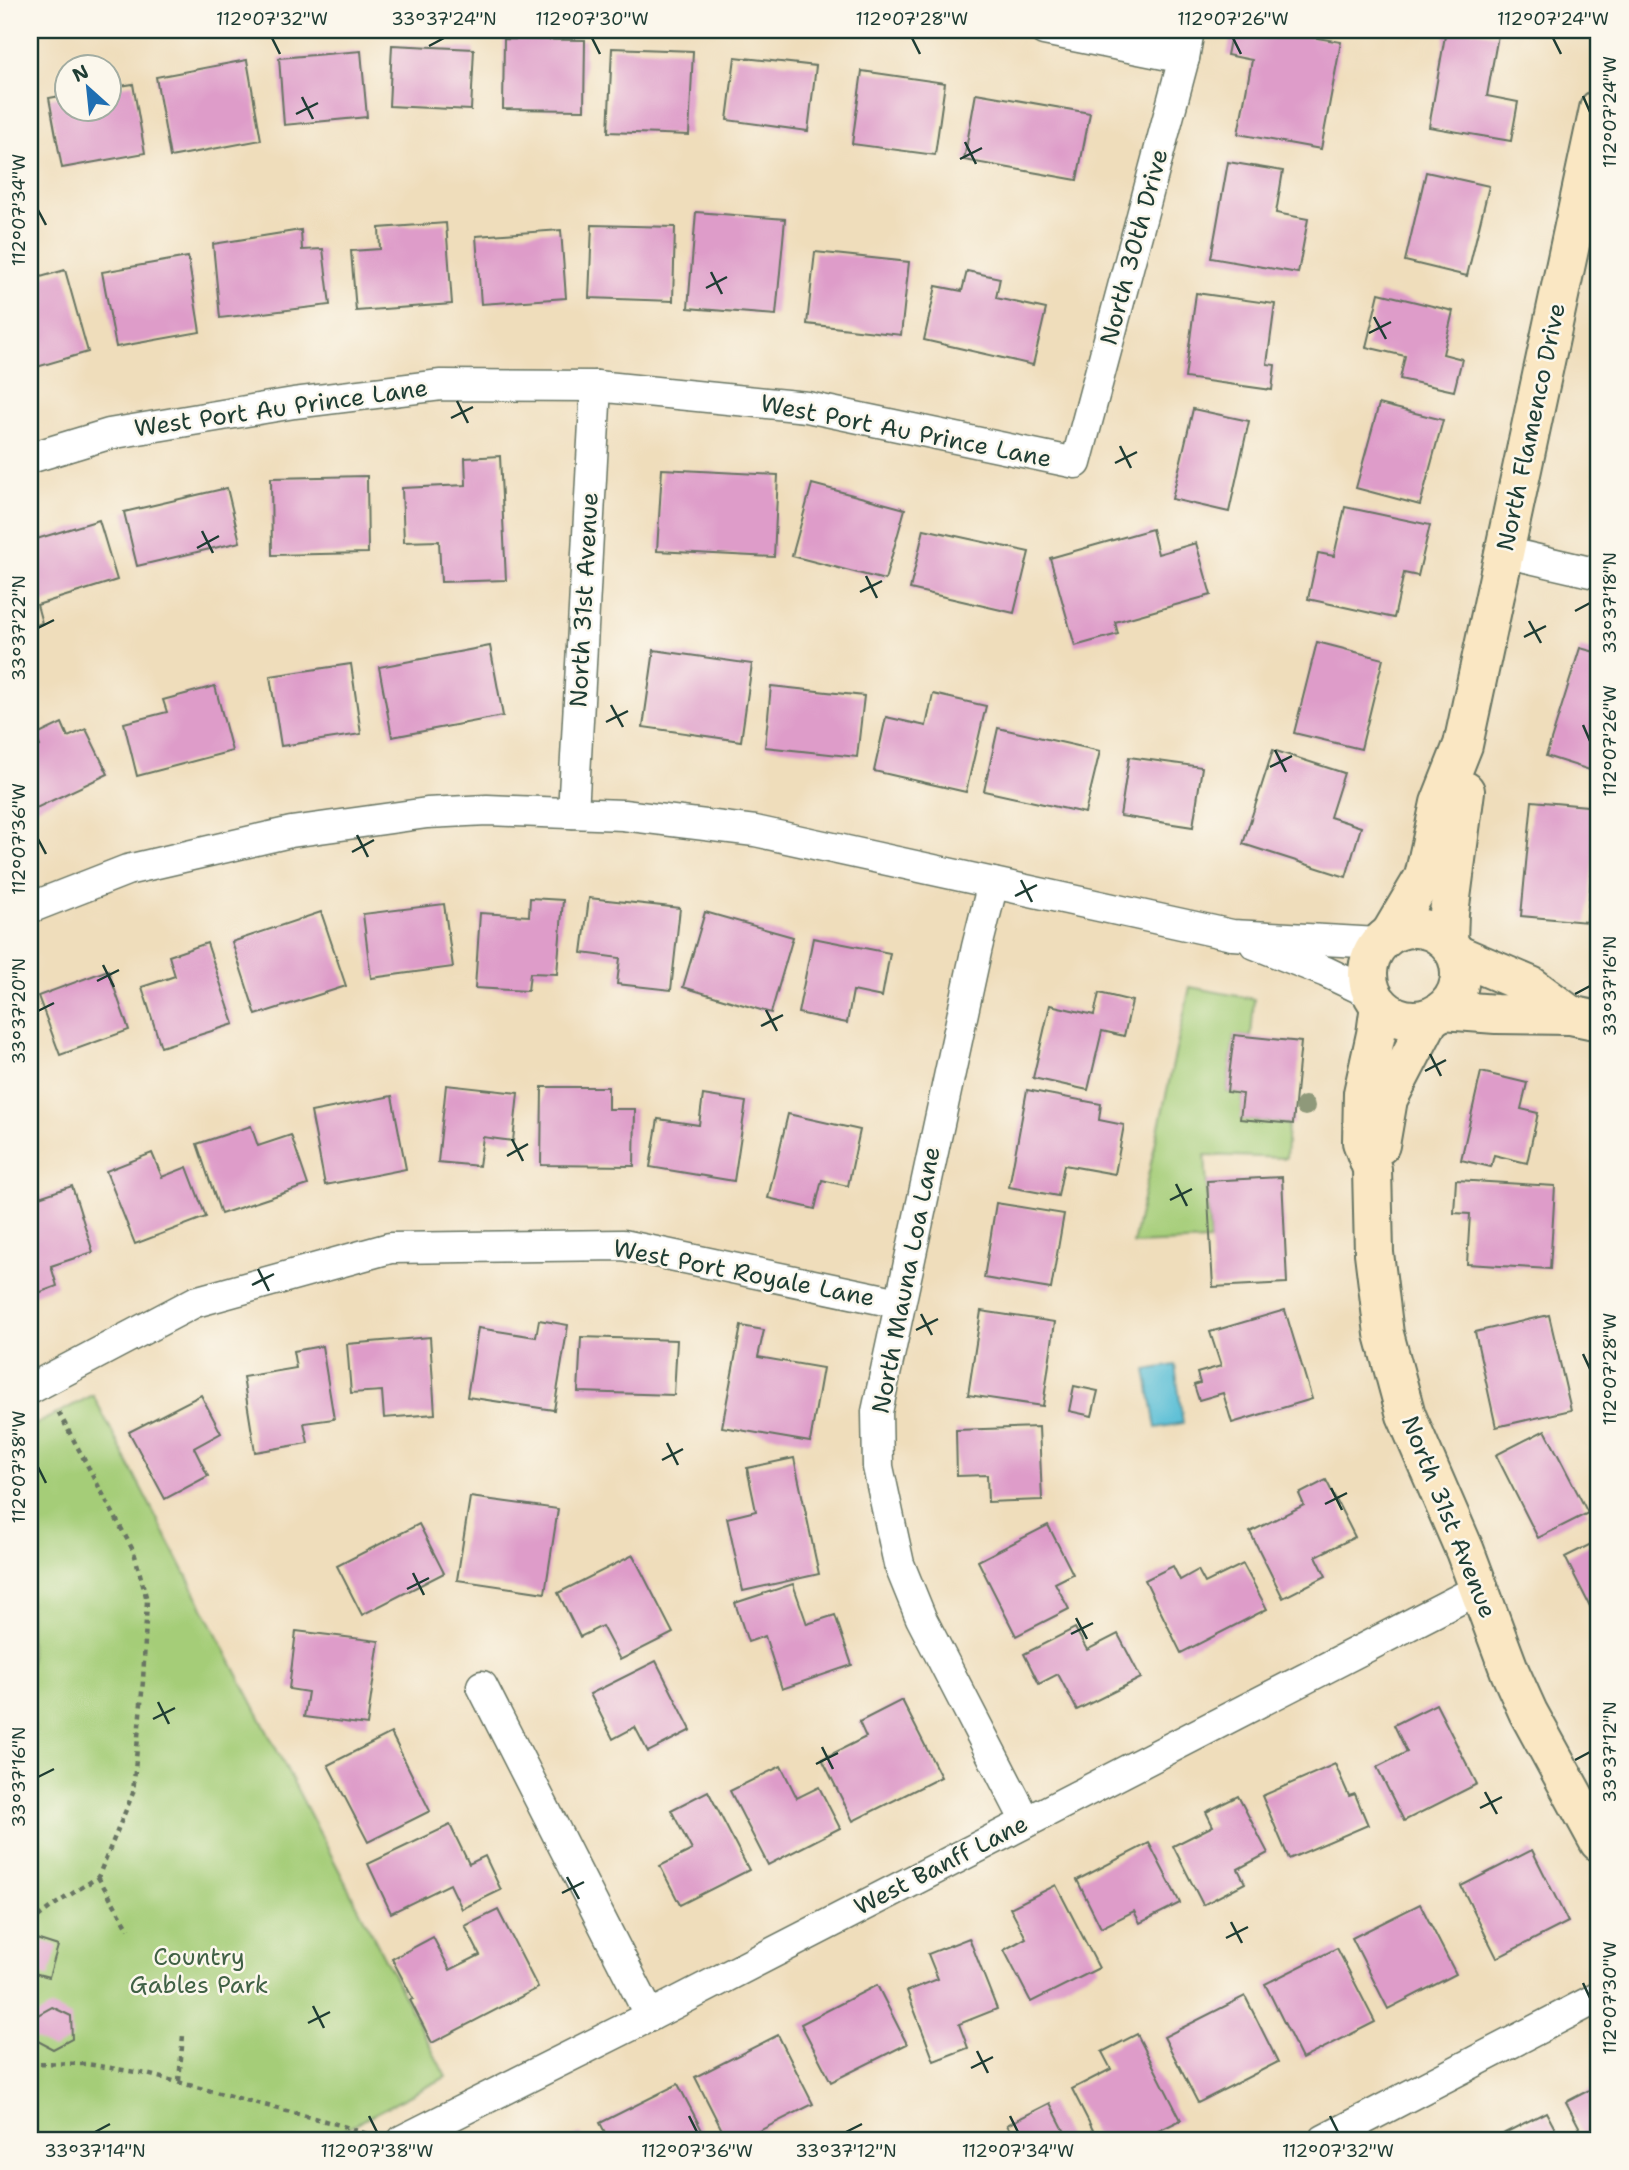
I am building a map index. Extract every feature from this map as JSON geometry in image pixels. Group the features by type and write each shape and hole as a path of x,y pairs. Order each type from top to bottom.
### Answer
{"street":[{"path":"1044,30 1186,44"},
{"name":"North 30th Drive","path":"1076,463 1186,44"},
{"name":"North Flamenco Drive","path":"1372,1170 1362,1142 1363,1093 1376,1034 1376,1000 1368,986 1370,956 1385,938 1424,877 1440,803 1463,745 1599,109"},
{"name":"West Port Au Prince Lane","path":"30,457 109,434 294,403 440,385 596,386 807,407 1076,463"},
{"name":"North 31st Avenue","path":"573,813 596,386"},
{"path":"1504,552 1599,573"},
{"name":"North Flamenco Drive","path":"1372,1170 1381,1142 1388,1099 1436,1014 1453,999 1459,984 1461,969 1452,948 1449,913 1465,799 1463,745"},
{"path":"30,908 127,870 291,832 426,813 487,810 624,815 755,831 1232,935 1326,972 1376,1000 1385,1011 1399,1018 1414,1020 1436,1014 1585,1018"},
{"name":"North Mauna Loa Lane","path":"993,883 877,1412 878,1467 899,1564 921,1618 1026,1821"},
{"path":"1232,935 1385,938 1405,928 1421,927 1435,932 1452,948 1531,986 1585,1018"},
{"name":"North 31st Avenue","path":"1372,1170 1374,1253 1384,1334 1406,1415 1465,1551 1510,1672 1528,1712 1599,1842"},
{"name":"West Port Royale Lane","path":"36,1385 195,1302 390,1248 623,1245 899,1303"},
{"name":"West Banff Lane","path":"403,2140 650,2016 1479,1589"},
{"path":"482,1686 650,2016"},
{"path":"1324,2140 1599,1997"}],"path":[{"path":"30,1923 97,1877 134,1793 147,1600 134,1552 36,1385"},
{"path":"97,1877 128,1929"},
{"path":"179,2081 183,2035"},
{"path":"30,2063 87,2064 179,2081 340,2125 373,2137"}],"green space":[{"path":"1190,987 1254,999 1251,1037 1234,1036 1227,1092 1243,1094 1241,1119 1288,1124 1286,1158 1205,1155 1210,1241 1133,1244"},
{"name":"Country Gables Park","path":"93,1395 446,2077 324,2140 30,2140 30,1427"}],"water":[{"path":"1175,1365 1183,1423 1156,1428 1146,1370"}],"building":[{"path":"1232,30 1270,30 1341,42 1321,149 1238,134 1252,60 1227,55"},
{"path":"1446,30 1470,30 1498,35 1487,96 1518,102 1511,141 1429,127"},
{"path":"504,39 585,40 584,110 503,109"},
{"path":"392,45 474,49 471,110 389,106"},
{"path":"612,48 693,51 689,135 608,132"},
{"path":"361,51 367,117 284,125 279,58"},
{"path":"735,57 816,66 808,131 727,120"},
{"path":"247,60 261,140 170,157 156,77"},
{"path":"862,71 945,83 935,155 852,144"},
{"path":"133,84 145,153 62,168 53,122 122,122 122,86"},
{"path":"976,93 1090,113 1077,180 964,160"},
{"path":"1228,162 1283,171 1276,213 1308,219 1298,273 1211,258"},
{"path":"1426,172 1489,186 1467,276 1405,261"},
{"path":"696,212 785,219 776,315 688,308"},
{"path":"446,223 452,304 356,311 351,251 380,249 379,228"},
{"path":"592,225 675,227 673,301 589,298"},
{"path":"301,230 302,250 323,249 330,305 220,318 213,244"},
{"path":"561,230 566,298 481,304 476,236"},
{"path":"815,252 909,262 901,335 807,324"},
{"path":"188,257 200,332 116,347 102,272"},
{"path":"65,270 88,352 30,369 30,280"},
{"path":"967,271 1000,278 996,298 1046,309 1033,365 924,340 936,286 962,291"},
{"path":"1196,293 1275,304 1267,364 1275,365 1272,390 1185,378"},
{"path":"1379,293 1453,311 1443,354 1462,359 1454,391 1400,379 1405,356 1366,347"},
{"path":"1379,404 1443,420 1420,505 1356,488"},
{"path":"1193,409 1249,421 1229,512 1172,499"},
{"path":"500,456 506,580 441,582 439,541 404,542 402,488 466,485 465,458"},
{"path":"662,469 778,475 774,557 657,551"},
{"path":"367,476 368,553 272,555 271,478"},
{"path":"812,484 905,509 885,580 792,556"},
{"path":"227,488 240,542 137,566 124,512"},
{"path":"1345,507 1430,525 1418,576 1404,573 1394,618 1308,599 1318,553 1334,556"},
{"path":"99,520 117,580 37,605 42,623 30,627 30,541"},
{"path":"924,529 1029,552 1014,613 910,589"},
{"path":"1152,529 1158,554 1196,543 1211,595 1115,622 1118,634 1075,646 1050,558"},
{"path":"1317,642 1383,659 1361,749 1294,733"},
{"path":"490,646 503,716 392,737 379,667"},
{"path":"1580,648 1599,653 1599,773 1546,756"},
{"path":"654,650 752,664 741,741 643,727"},
{"path":"351,664 361,734 281,746 270,676"},
{"path":"215,686 232,751 137,776 124,723 167,712 163,700"},
{"path":"771,686 864,696 857,757 765,747"},
{"path":"933,694 986,706 966,792 874,771 886,717 926,726"},
{"path":"62,723 68,737 86,729 108,774 30,811 30,751 40,746 35,736"},
{"path":"998,728 1100,751 1085,813 984,791"},
{"path":"1273,750 1344,773 1330,817 1361,827 1346,877 1243,844"},
{"path":"1129,757 1202,767 1193,827 1120,816"},
{"path":"1532,801 1598,807 1587,922 1521,916"},
{"path":"530,898 563,900 557,974 530,973 528,991 475,988 480,913 529,916"},
{"path":"589,898 680,908 671,990 617,984 620,958 582,953"},
{"path":"444,904 453,967 371,978 363,914"},
{"path":"321,912 346,986 256,1015 232,942"},
{"path":"705,912 793,937 771,1013 683,987"},
{"path":"813,938 890,953 882,997 853,991 847,1023 798,1013"},
{"path":"207,943 234,1024 161,1047 142,987 175,976 169,956"},
{"path":"108,970 129,1030 60,1055 38,996"},
{"path":"1099,993 1132,1001 1124,1036 1102,1031 1088,1090 1033,1078 1050,1005 1094,1015"},
{"path":"1234,1035 1301,1042 1293,1124 1240,1119 1243,1094 1227,1092"},
{"path":"1481,1072 1527,1083 1521,1109 1538,1113 1527,1163 1494,1155 1491,1167 1461,1160"},
{"path":"446,1085 518,1093 513,1141 483,1137 479,1166 438,1162"},
{"path":"542,1087 608,1087 608,1109 635,1109 634,1166 541,1165"},
{"path":"1027,1090 1101,1104 1099,1120 1124,1125 1115,1174 1064,1165 1058,1196 1009,1187"},
{"path":"703,1095 746,1102 734,1181 650,1167 658,1119 699,1125"},
{"path":"392,1096 406,1169 325,1185 311,1112"},
{"path":"788,1114 860,1130 848,1186 822,1180 815,1209 768,1198"},
{"path":"251,1126 258,1146 291,1135 308,1185 221,1214 197,1144"},
{"path":"152,1153 162,1177 187,1167 206,1217 135,1244 106,1171"},
{"path":"1282,1177 1287,1283 1213,1287 1207,1181"},
{"path":"1456,1180 1555,1186 1550,1269 1467,1264 1470,1214 1454,1213"},
{"path":"72,1186 93,1252 51,1266 57,1286 30,1296 30,1200"},
{"path":"996,1203 1064,1214 1051,1289 984,1278"},
{"path":"1285,1310 1312,1399 1232,1423 1223,1393 1199,1400 1194,1385 1200,1383 1197,1373 1221,1366 1210,1332"},
{"path":"981,1311 1055,1322 1043,1406 968,1395"},
{"path":"1549,1315 1571,1410 1496,1427 1475,1332"},
{"path":"539,1320 568,1325 554,1410 467,1397 478,1328 536,1337"},
{"path":"741,1326 764,1330 758,1357 823,1368 810,1442 722,1427"},
{"path":"430,1337 435,1414 384,1418 382,1391 351,1393 347,1344"},
{"path":"581,1337 677,1340 674,1395 578,1392"},
{"path":"322,1346 334,1419 304,1423 308,1443 255,1452 243,1377 296,1368 293,1351"},
{"path":"1074,1386 1098,1391 1092,1416 1069,1411"},
{"path":"201,1395 221,1433 194,1448 208,1476 165,1499 129,1432"},
{"path":"1039,1427 1042,1500 988,1502 987,1475 957,1476 956,1430"},
{"path":"1545,1430 1588,1513 1538,1538 1496,1455"},
{"path":"794,1458 819,1574 743,1591 727,1518 756,1511 747,1468"},
{"path":"1326,1480 1355,1537 1316,1556 1326,1576 1283,1598 1250,1532 1304,1505 1299,1494"},
{"path":"470,1497 558,1509 545,1593 457,1580"},
{"path":"419,1524 444,1573 362,1615 337,1566"},
{"path":"1048,1525 1073,1574 1055,1583 1069,1609 1016,1636 978,1561"},
{"path":"1599,1540 1599,1624 1565,1557"},
{"path":"633,1555 673,1633 620,1660 602,1626 580,1637 558,1593"},
{"path":"1243,1564 1267,1609 1181,1653 1145,1580 1173,1566 1180,1580 1198,1570 1205,1583"},
{"path":"793,1584 807,1624 835,1615 852,1665 782,1689 765,1636 748,1642 735,1603"},
{"path":"1075,1628 1087,1650 1118,1634 1141,1678 1077,1710 1058,1674 1039,1684 1024,1654"},
{"path":"296,1631 379,1641 367,1725 304,1717 308,1692 289,1689"},
{"path":"656,1661 691,1730 648,1752 635,1727 613,1739 590,1694"},
{"path":"902,1700 941,1777 853,1821 822,1759 866,1737 859,1722"},
{"path":"1436,1704 1477,1784 1404,1821 1377,1767 1407,1752 1394,1725"},
{"path":"391,1733 430,1811 368,1842 328,1765"},
{"path":"1335,1764 1349,1796 1355,1794 1368,1825 1289,1859 1262,1796"},
{"path":"781,1766 797,1798 819,1787 840,1828 768,1865 730,1791"},
{"path":"708,1791 749,1870 680,1905 660,1866 692,1850 671,1810"},
{"path":"1238,1796 1268,1853 1238,1869 1245,1883 1203,1905 1173,1846 1213,1826 1206,1812"},
{"path":"450,1825 469,1864 485,1856 501,1890 462,1909 450,1884 391,1913 368,1864"},
{"path":"1149,1843 1180,1903 1140,1923 1134,1911 1101,1928 1077,1880"},
{"path":"1532,1850 1568,1922 1497,1958 1461,1886"},
{"path":"1056,1885 1099,1968 1031,2002 1004,1950 1026,1938 1010,1908"},
{"path":"1420,1904 1456,1974 1388,2009 1352,1938"},
{"path":"498,1910 538,1988 432,2043 392,1959 433,1937 450,1970 480,1955 465,1926"},
{"path":"30,1937 58,1946 49,1977 30,1972"},
{"path":"969,1938 997,2009 959,2024 968,2048 934,2061 907,1991 938,1979 928,1954"},
{"path":"1337,1948 1375,2022 1302,2059 1265,1984"},
{"path":"877,1985 907,2044 831,2082 801,2024"},
{"path":"1245,1996 1278,2062 1198,2103 1164,2037"},
{"path":"52,2007 71,2016 72,2039 53,2049 34,2039 32,2018"},
{"path":"1137,2034 1181,2120 1140,2140 1098,2140 1072,2089 1111,2069 1102,2052"},
{"path":"778,2035 813,2104 741,2140 727,2140 695,2077"},
{"path":"678,2084 707,2140 609,2140 600,2123"},
{"path":"1599,2085 1599,2140 1586,2140 1566,2102"},
{"path":"1050,2103 1069,2140 1015,2140 1007,2125"},
{"path":"1546,2112 1561,2140 1491,2140"},
{"path":"581,2134 583,2140 566,2140"}]}
